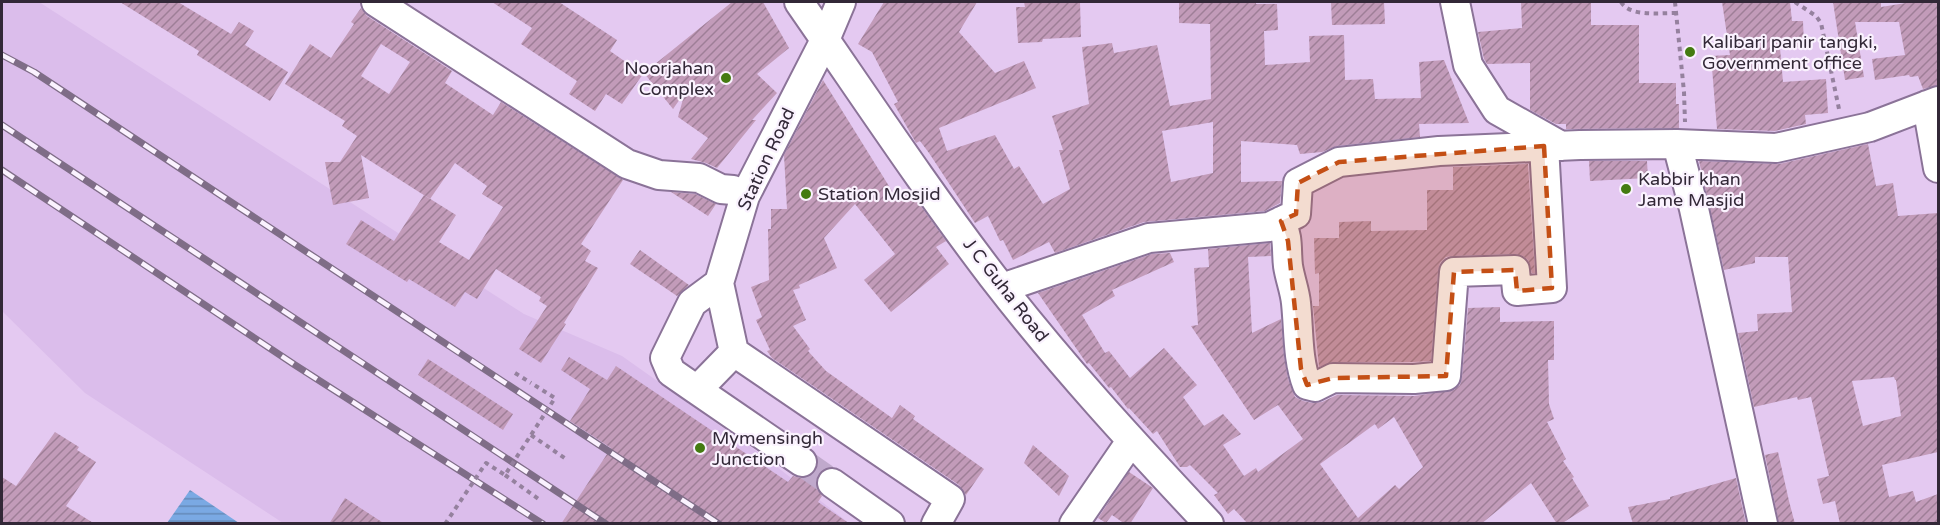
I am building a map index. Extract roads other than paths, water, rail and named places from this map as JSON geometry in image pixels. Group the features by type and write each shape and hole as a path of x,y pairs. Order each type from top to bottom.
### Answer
{"street":[{"path":"376,2 627,164 659,175 699,178 721,189 733,190 745,196"},
{"name":"J C Guha Road","path":"799,2 903,155 1002,288 1109,417 1209,524"},
{"name":"Station Road","path":"734,352 719,283 745,196 825,40 841,2"},
{"path":"1455,2 1468,65 1497,111 1553,146"},
{"path":"1002,288 1149,238 1269,227 1296,214 1298,183 1339,162 1439,151 1553,146 1681,144 1776,148 1870,127 1933,103 1938,168"},
{"path":"1681,144 1763,524"},
{"path":"1281,221 1288,241 1290,282 1296,301 1296,326 1301,369 1307,385 1315,387 1333,378 1414,379 1446,375 1454,272 1515,270 1517,291 1552,288 1553,146"},
{"path":"719,283 692,303 665,357 672,372 802,462"},
{"path":"697,390 734,352 950,499 936,524"},
{"path":"1074,524 1131,441"},
{"path":"832,483 890,524"}],"water":[{"path":"190,490 239,523 167,523"}],"tunnel":[{"path":"802,462 832,483"}],"railway":[{"path":"2,55 34,72 719,524"},
{"path":"2,125 606,524"},
{"path":"2,170 295,365 543,524"}],"place":[{"name":"Kalibari panir tangki, Government office","path":"1690,52"},
{"name":"Noorjahan Complex","path":"726,78"},
{"name":"Kabbir khan Jame Masjid","path":"1626,189"},
{"name":"Station Mosjid","path":"806,194"},
{"name":"Mymensingh Junction","path":"700,448"}]}
